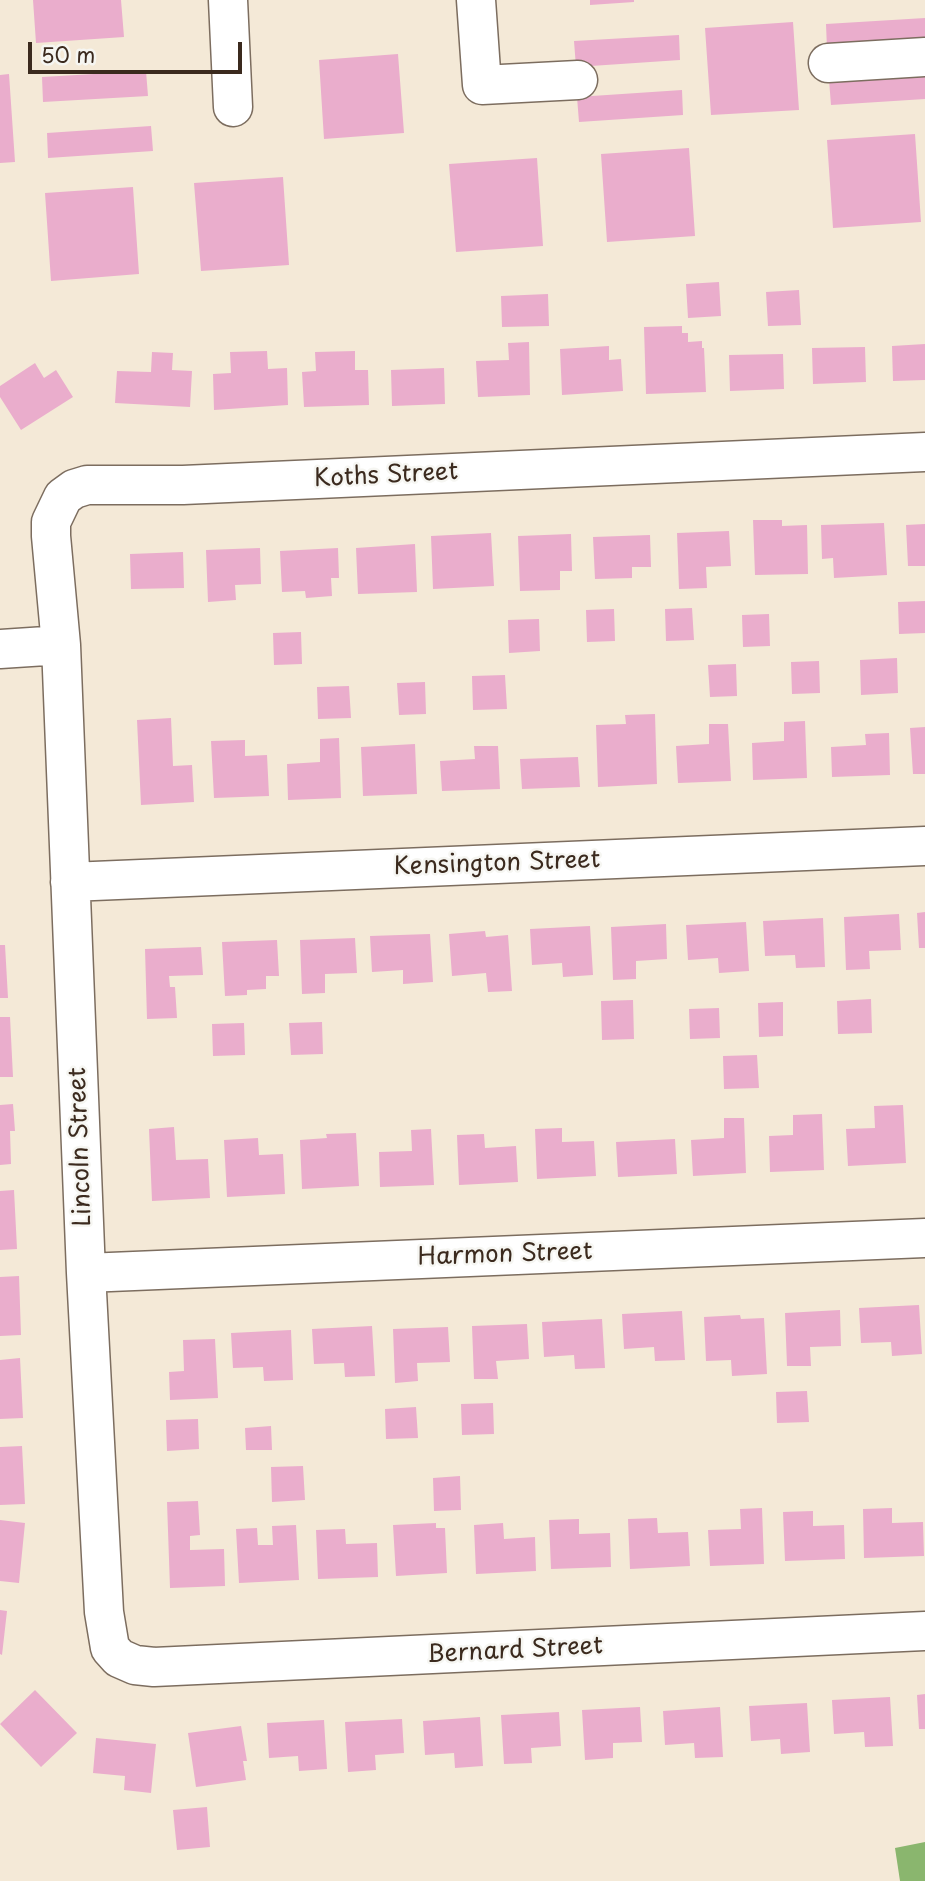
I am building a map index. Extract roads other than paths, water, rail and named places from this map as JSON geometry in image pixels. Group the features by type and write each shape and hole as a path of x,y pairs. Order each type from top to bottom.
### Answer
{"street":[{"path":"228,0 233,107"},
{"path":"476,0 482,85 578,80"},
{"path":"828,63 925,57"},
{"name":"Koths Street","path":"61,645 51,522 62,498 74,489 87,485 183,485 925,452"},
{"path":"0,649 61,645"},
{"name":"Lincoln Street","path":"61,645 86,1273 104,1612 110,1648"},
{"name":"Kensington Street","path":"70,882 925,846"},
{"name":"Harmon Street","path":"86,1273 925,1238"},
{"name":"Bernard Street","path":"110,1648 119,1657 135,1665 154,1667 925,1632"}]}
